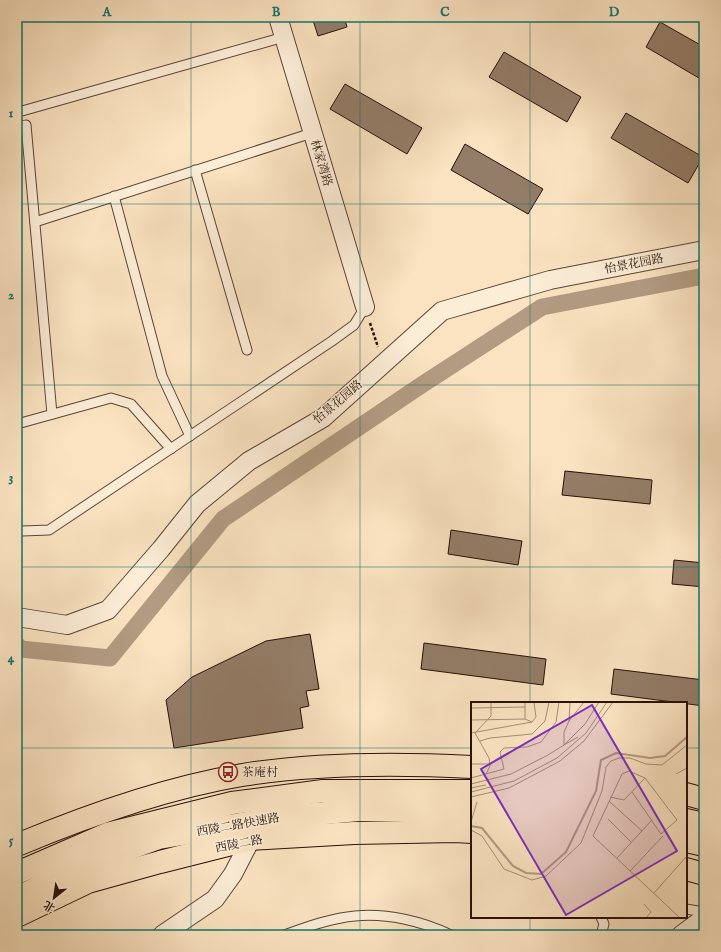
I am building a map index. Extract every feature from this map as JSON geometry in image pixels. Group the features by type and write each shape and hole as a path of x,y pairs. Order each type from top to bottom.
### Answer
{"main road":[{"path":"17,845 56,828 144,798 242,775 314,767 426,764 471,767"},
{"name":"西陵二路快速路","path":"17,873 107,834 232,803 322,791 471,790"},
{"path":"687,794 704,799"},
{"name":"西陵二路快速路","path":"17,898 78,867 159,838 289,816 358,810 471,810"},
{"path":"687,820 704,824"},
{"name":"西陵二路","path":"17,916 88,882 160,862 251,840 354,833 455,830 471,832"},
{"path":"159,838 251,840"},
{"path":"687,841 704,845"},
{"path":"687,869 704,874"}],"street":[{"name":"林家湾路","path":"278,17 365,308"},
{"name":"怡景花园路","path":"17,617 67,625 108,610 161,550 197,504 249,461 322,418 442,311 550,280 704,250"},
{"path":"162,935 214,899 233,874 251,840"},
{"path":"681,935 704,918"}],"lane":[{"path":"22,111 284,37"},
{"path":"17,127 26,125 52,414"},
{"path":"35,222 312,133"},
{"path":"196,170 247,350"},
{"path":"114,196 162,376 190,436"},
{"path":"17,530 22,532 49,530 332,341 354,325 365,308"},
{"path":"17,424 111,398 131,404 171,449"},
{"path":"687,909 704,912"},
{"path":"284,935 320,923 355,916 390,916 437,928 451,935"},
{"path":"601,918 604,924 601,935"}],"path":[{"path":"365,308 383,364"}],"building":[{"path":"312,17 344,17 347,27 318,36"},
{"path":"389,17 411,17 391,22"},
{"path":"660,22 704,47 704,81 646,47"},
{"path":"504,52 581,97 567,122 489,77"},
{"path":"345,84 422,128 407,154 330,109"},
{"path":"626,113 703,157 688,183 611,138"},
{"path":"465,144 543,189 528,214 451,170"},
{"path":"565,471 652,480 650,504 562,495"},
{"path":"451,530 522,541 518,565 448,554"},
{"path":"674,560 704,563 704,587 672,584"},
{"path":"310,634 319,689 306,691 309,706 300,708 303,728 174,748 166,700 192,677 266,641"},
{"path":"424,643 546,659 543,685 421,669"},
{"path":"614,669 704,680 704,706 687,704 687,702 673,702 611,694"}],"waterway":[{"path":"17,645 21,649 110,658 223,519 420,386 542,307 704,276"}],"place":[{"name":"茶庵村","path":"228,772"}]}
